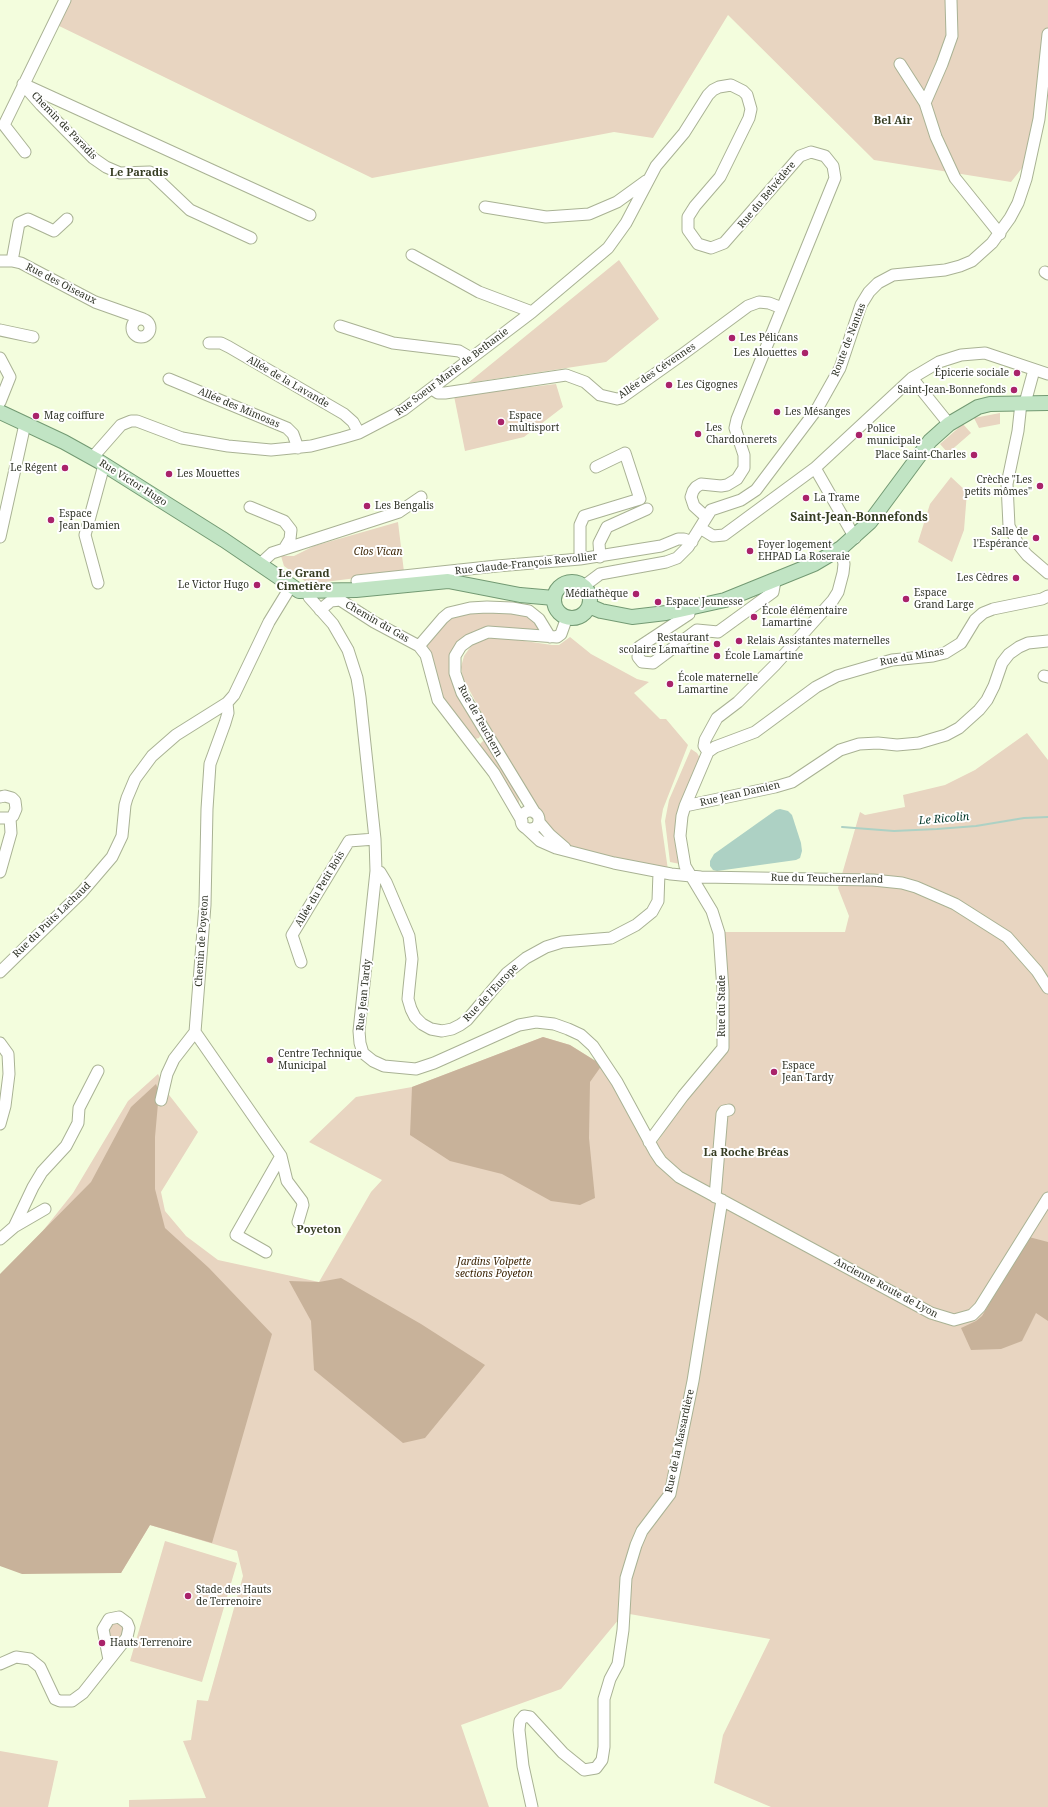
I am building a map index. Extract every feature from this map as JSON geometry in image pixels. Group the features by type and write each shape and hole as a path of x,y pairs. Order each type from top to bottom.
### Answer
{"main road":[{"path":"588,606 601,611 632,617 666,614 731,598 775,581 834,552 855,538 870,522 930,441 950,424 978,407 990,404 1048,403"},
{"name":"Rue Victor Hugo","path":"0,412 64,442 98,461 224,540 299,591 309,592"},
{"path":"309,592 356,590 448,581 520,595 554,598"},
{"path":"568,582 579,583 584,586 589,595 586,611 577,617 567,617 558,612 554,603 554,598 558,587 568,582"}],"street":[{"path":"25,152 4,125 65,0"},
{"path":"925,103 952,36 951,0"},
{"name":"Route de Nantas","path":"584,586 600,574 672,560 684,552 692,542 706,517 715,508 741,500 756,490 788,450 817,409 832,383 847,351 858,313 873,287 893,275 945,270 966,264 982,254 1000,234 1018,203 1028,172 1039,119 1048,34"},
{"path":"900,64 925,103 936,137 955,178 1000,234"},
{"path":"23,84 310,215"},
{"name":"Chemin de Paradis","path":"23,84 41,105 93,158 106,167 120,173 150,172 190,210 250,238"},
{"name":"Rue du Belvédère","path":"677,141 713,90 731,85 743,91 747,96 750,109 749,118 724,170 688,217 687,223 691,235 698,244 704,247 717,246 730,238 800,156 811,152 817,152 825,156 830,161 835,171 835,178 736,418 735,428 745,461 741,474 733,482 727,485 721,486 701,484 693,491 691,497 694,506 706,517"},
{"name":"Rue Soeur Marie de Bethanie","path":"98,583 85,535 98,461 121,424 131,421 137,422 182,438 206,443 270,450 312,446 360,433 403,410 432,389 532,312 608,248 626,224 656,166 677,141"},
{"path":"485,208 546,217 589,214 616,202 648,179"},
{"path":"12,261 20,224 28,219 54,231 67,220"},
{"path":"412,254 479,292 532,312"},
{"name":"Rue des Oiseaux","path":"0,261 12,261 33,269 95,302 143,319"},
{"name":"Allée des Cévennes","path":"432,389 438,393 445,393 566,375 573,376 585,382 600,395 616,399 621,398 748,306 759,302 769,303 782,308"},
{"path":"340,326 393,343 459,351 471,358"},
{"path":"0,330 33,337"},
{"name":"Allée de la Lavande","path":"209,343 221,343 229,347 344,414 353,422 360,433"},
{"path":"700,528 713,536 724,535 815,468 912,378 940,362 961,355 985,353 1048,374"},
{"path":"0,358 10,377 0,402"},
{"path":"1034,370 1023,403 1006,484 1009,526 1018,544 1027,555 1048,574"},
{"path":"912,378 950,424"},
{"name":"Allée des Mimosas","path":"169,379 286,428 294,434 298,448"},
{"path":"0,537 25,424"},
{"path":"580,559 580,525 584,516 640,499 625,453 596,467"},
{"path":"815,468 855,538"},
{"path":"260,564 272,553 399,512 421,497"},
{"path":"250,507 284,521 291,530 290,539 284,549"},
{"path":"600,557 598,543 607,527 647,508"},
{"name":"Rue Claude-François Revollier","path":"358,581 497,566 600,557 661,546 678,539 684,539 692,542"},
{"path":"708,752 704,746 705,740 716,718 738,702 776,665 833,600 838,592 844,564 834,552"},
{"path":"688,609 689,614 640,647 638,656 642,662 653,663 697,630 718,632 773,592 775,581"},
{"path":"227,703 237,690 269,622 291,586"},
{"name":"Rue Jean Tardy","path":"309,592 309,597 333,624 348,650 357,678 375,839 376,871 359,1031 360,1043 364,1053 373,1061 384,1066 416,1069 434,1063 520,1024 536,1022 554,1024 581,1035 593,1046 617,1082 649,1142 661,1161 679,1177 718,1199"},
{"name":"Rue du Minas","path":"708,752 715,747 755,732 804,695 837,676 892,660 945,654 960,643 976,620 984,613 993,609 1042,599 1048,596"},
{"name":"Chemin du Gas","path":"320,610 331,602 340,600 374,622 419,646 449,613 470,608 512,608 529,611 539,619 550,637"},
{"path":"550,637 557,637 561,634 567,617"},
{"name":"Rue de Teuchern","path":"523,794 462,694 455,673 455,656 461,646 469,640 488,632 550,637"},
{"name":"Rue Jean Damien","path":"685,806 775,788 792,782 840,750 859,744 897,745 920,743 946,735 969,720 983,705 994,686 1002,663 1008,654 1028,643 1048,641"},
{"name":"Rue du Teuchernerland","path":"419,646 426,655 438,700 494,773 524,821 540,841 570,852 659,872 690,877 873,880 902,883 916,887 955,904 1007,937 1037,971 1048,988"},
{"name":"Rue du Puits Lachaud","path":"0,972 82,892 112,857 122,836 124,805 135,779 152,756 176,734 227,703"},
{"name":"Chemin de Poyeton","path":"195,1032 205,905 207,809 210,764 225,724 228,713 227,703"},
{"name":"Rue du Stade","path":"649,1142 682,1096 723,1048 723,985 719,933 712,911 690,877 685,866 680,836 685,806 708,752"},
{"path":"523,794 524,821"},
{"name":"Rue du Teuchernerland","path":"523,794 550,835 570,852"},
{"path":"0,797 9,796 15,801 16,809 13,816 5,818 11,833 0,872"},
{"path":"530,812 537,817 534,828 524,821 530,812"},
{"name":"Allée du Petit Bois","path":"301,962 292,935 349,842 375,839"},
{"name":"Rue de l'Europe","path":"376,871 380,872 386,882 409,936 412,959 408,999 410,1009 422,1024 431,1029 442,1030 452,1029 460,1025 507,973 520,962 539,950 554,944 569,941 611,938 636,925 652,912 658,900 659,872"},
{"path":"161,1100 174,1059 195,1032 281,1156 287,1181 302,1201 303,1205 298,1222"},
{"path":"0,1043 8,1054 9,1074 5,1106 0,1124"},
{"path":"14,1226 42,1172 66,1146 78,1123 79,1108 98,1071"},
{"path":"718,1199 722,1114 724,1111 729,1110"},
{"path":"266,1252 236,1235 281,1156"},
{"name":"Ancienne Route de Lyon","path":"718,1199 931,1313 954,1320 972,1315 980,1307 1048,1198"},
{"name":"Rue de la Massardière","path":"532,1807 523,1766 519,1730 520,1721 524,1716 530,1717 563,1753 584,1770 596,1768 602,1760 604,1747 604,1699 610,1679 618,1664 623,1630 626,1578 636,1545 642,1532 670,1494 693,1381 718,1199"},
{"path":"0,1240 14,1226 45,1210"},
{"path":"0,1664 16,1657 30,1659 40,1668 55,1698 66,1702 79,1698 109,1660"}],"green space":[{"path":"68,0 1048,0 1048,76 1026,163 1011,182 874,160 728,15 653,138 614,132 372,178 55,24"},
{"path":"619,260 659,319 606,362 468,383"},
{"name":"Espace multisport","path":"556,384 563,407 524,437 465,451 454,396"},
{"path":"1000,413 1000,424 979,428 974,418"},
{"path":"963,424 971,433 948,453 940,444"},
{"path":"951,477 967,492 964,530 952,562 918,542 930,504"},
{"name":"Clos Vican","path":"398,522 404,572 309,584 284,566 281,556 294,556 314,546"},
{"path":"466,610 526,613 542,631 469,635 461,639 453,650 481,734 479,738 475,739 443,700 426,643 445,619"},
{"path":"497,637 559,645 570,637 591,654 637,679 649,682 634,693 660,719 666,719 688,745 663,809 661,821 668,870 574,848 555,834 548,825 480,710 463,678 461,667 464,656 471,646 478,641"},
{"name":"Jardins Volpette sections Poyeton","path":"1027,733 1048,760 1048,1807 771,1807 714,1783 723,1735 770,1639 624,1613 561,1689 461,1725 489,1807 129,1807 129,1800 206,1798 183,1741 191,1740 197,1700 208,1701 243,1576 237,1551 150,1525 121,1573 0,1566 0,1275 42,1232 73,1193 128,1101 158,1074 166,1091 198,1132 161,1192 165,1211 186,1236 218,1260 319,1282 371,1192 382,1180 309,1142 356,1097 412,1087 543,1037 570,1045 602,1065 652,1150 690,1093 725,1051 723,932 845,932 849,916 838,888 860,812 865,815 905,807 903,795 945,785 975,770"},
{"path":"485,739 518,794 520,809 479,745"},
{"path":"691,749 697,753 700,758 681,806 680,864 670,862 665,821 669,800"},
{"name":"Stade des Hauts de Terrenoire","path":"165,1541 237,1563 202,1682 130,1661"},
{"path":"111,1621 123,1623 124,1634 111,1652 107,1625"},
{"path":"0,1751 58,1761 48,1807 0,1807"}],"shaded area":[{"path":"543,1037 570,1045 602,1065 590,1082 589,1138 595,1198 580,1205 551,1201 502,1174 450,1161 410,1135 412,1087"},
{"path":"156,1084 159,1092 155,1137 155,1189 165,1228 209,1268 272,1334 212,1543 150,1525 121,1573 22,1574 0,1566 0,1274 91,1182 131,1107"},
{"path":"1029,1237 1048,1242 1048,1321 1036,1313 1022,1341 1001,1349 971,1350 961,1328 976,1321 982,1316"},
{"path":"341,1278 421,1324 485,1365 425,1438 403,1443 314,1370 311,1321 289,1281 319,1282"}],"water":[{"path":"780,809 788,811 792,815 801,843 802,851 800,858 796,860 717,871 713,870 710,866 710,861 714,854 776,810"}],"waterway":[{"name":"Le Ricolin","path":"842,827 894,831 937,829 976,826 1024,818 1048,817"}],"place":[{"name":"Les Pélicans","path":"732,338"},
{"name":"Les Alouettes","path":"805,353"},
{"name":"Épicerie sociale","path":"1017,373"},
{"name":"Les Cigognes","path":"669,385"},
{"name":"Saint-Jean-Bonnefonds","path":"1014,390"},
{"name":"Les Mésanges","path":"777,412"},
{"name":"Mag coiffure","path":"36,416"},
{"name":"Espace multisport","path":"501,422"},
{"name":"Les Chardonnerets","path":"698,434"},
{"name":"Police municipale","path":"859,435"},
{"name":"Place Saint-Charles","path":"974,455"},
{"name":"Le Régent","path":"65,468"},
{"name":"Les Mouettes","path":"169,474"},
{"name":"Crèche \"Les petits mômes\"","path":"1040,486"},
{"name":"La Trame","path":"806,498"},
{"name":"Les Bengalis","path":"367,506"},
{"name":"Espace Jean Damien","path":"51,520"},
{"name":"Salle de l'Espérance","path":"1036,538"},
{"name":"Foyer logement EHPAD La Roseraie","path":"750,551"},
{"name":"Les Cèdres","path":"1016,578"},
{"name":"Le Victor Hugo","path":"257,585"},
{"name":"Médiathèque","path":"636,594"},
{"name":"Espace Grand Large","path":"906,599"},
{"name":"Espace Jeunesse","path":"658,602"},
{"name":"École élémentaire Lamartine","path":"754,617"},
{"name":"Relais Assistantes maternelles","path":"739,641"},
{"name":"Restaurant scolaire Lamartine","path":"717,644"},
{"name":"École Lamartine","path":"717,656"},
{"name":"École maternelle Lamartine","path":"670,684"},
{"name":"Centre Technique Municipal","path":"270,1060"},
{"name":"Espace Jean Tardy","path":"774,1072"},
{"name":"Stade des Hauts de Terrenoire","path":"188,1596"},
{"name":"Hauts Terrenoire","path":"102,1643"}],"district":[{"name":"Bel Air","path":"893,121"},
{"name":"Le Paradis","path":"139,173"},
{"name":"Saint-Jean-Bonnefonds","path":"859,518"},
{"name":"Le Grand Cimetière","path":"304,580"},
{"name":"La Roche Bréas","path":"746,1153"},
{"name":"Poyeton","path":"319,1230"}]}
